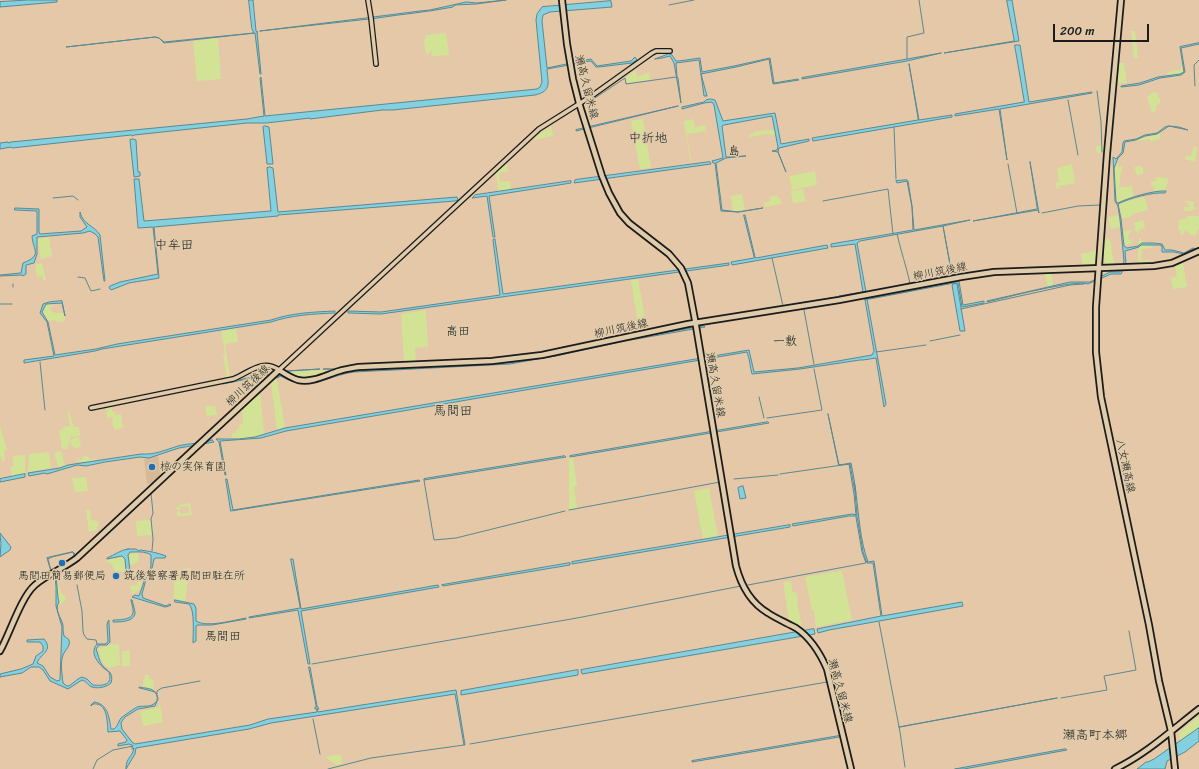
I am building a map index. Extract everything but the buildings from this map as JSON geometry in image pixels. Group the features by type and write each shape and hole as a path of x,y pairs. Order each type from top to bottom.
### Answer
{"main road":[{"path":"1121,0 1099,269 1162,265 1183,259 1199,252"},
{"name":"瀬高久留米線","path":"562,2 570,60 579,103 603,178 614,203 629,223 669,254 682,270 690,291 739,576 749,595 756,604 799,631 814,646 822,658 827,669 851,769"},
{"name":"柳川筑後線","path":"0,651 22,604 34,586 77,558 279,370 292,378 305,380 323,377 346,369 358,367 484,362 515,359 696,327 961,277 994,272 1099,269"},
{"name":"八女瀬高線","path":"1099,269 1095,335 1101,398 1149,625 1159,681 1171,731 1175,769"},
{"path":"1115,769 1143,752 1199,709"}],"street":[{"path":"368,0 376,64"},
{"path":"91,408 233,379 242,376 262,365 273,366 279,370 521,144 539,129 593,95 652,53 656,51 670,51"}],"shaded area":[{"name":"椋の実保育園","path":"158,456 161,476 153,483 147,484 144,459"}],"green space":[{"path":"1131,31 1135,31 1138,58 1134,59"},
{"path":"446,33 449,55 433,56 431,55 431,51 427,55 424,40 426,38 425,35"},
{"path":"218,38 221,79 197,81 193,41"},
{"path":"1117,63 1124,63 1127,83 1116,83"},
{"path":"1182,65 1183,71 1180,74 1165,75 1174,70 1180,70"},
{"path":"636,70 637,77 649,72 650,80 627,83 626,77"},
{"path":"1155,92 1158,94 1160,103 1156,106 1156,111 1152,113 1147,98 1150,94"},
{"path":"643,119 651,168 640,169 631,121"},
{"path":"693,119 695,127 706,125 706,131 687,134 691,163 684,121"},
{"path":"551,126 553,136 532,140"},
{"path":"775,130 776,135 767,134 749,137 749,135 757,131"},
{"path":"1160,133 1160,138 1151,142 1149,139 1136,141 1142,138"},
{"path":"1106,145 1105,152 1097,153 1097,146"},
{"path":"1194,146 1197,148 1195,162 1185,159 1186,156 1191,156"},
{"path":"1117,162 1119,167 1122,166 1123,168 1120,175 1120,186 1117,188 1132,186 1133,197 1118,203 1115,182"},
{"path":"507,163 508,171 499,173 500,182 510,181 511,189 498,191 496,173"},
{"path":"1072,164 1075,183 1059,186 1059,189 1057,189 1055,183 1059,182 1057,168"},
{"path":"1141,166 1143,168 1143,173 1141,175 1137,175 1134,167"},
{"path":"815,171 817,185 792,190 789,176"},
{"path":"1157,177 1169,178 1165,191 1155,191 1151,185 1151,182 1155,181"},
{"path":"803,189 806,201 793,203 791,191"},
{"path":"742,194 745,210 733,211 731,196"},
{"path":"777,195 778,199 780,198 781,204 765,207 764,203 770,201 770,197"},
{"path":"1143,197 1146,201 1148,210 1122,219 1119,204"},
{"path":"1184,201 1194,202 1193,207 1196,209 1193,209 1193,211 1184,211 1184,207 1189,207"},
{"path":"1119,215 1120,227 1111,229 1108,217"},
{"path":"1187,216 1199,216 1199,228 1195,236 1191,235 1185,230 1183,235 1181,235 1180,230 1178,230 1179,220 1186,218 1186,223"},
{"path":"1143,220 1145,228 1139,230 1139,233 1136,232 1134,223"},
{"path":"1132,230 1128,236 1132,243 1125,245 1123,231"},
{"path":"49,237 52,256 41,259 37,239"},
{"path":"1139,238 1143,242 1150,243 1152,248 1142,249 1141,256 1142,260 1149,260 1151,263 1139,263"},
{"path":"1110,239 1114,264 1107,265 1103,260 1104,240"},
{"path":"1096,251 1096,262 1093,265 1083,265 1081,254"},
{"path":"1183,262 1187,287 1173,289 1171,278 1177,276 1175,265"},
{"path":"42,263 46,280 43,280 42,276 37,277 35,265"},
{"path":"1045,274 1051,274 1053,285 1048,287"},
{"path":"638,279 647,329 639,330 631,280"},
{"path":"52,304 53,306 50,308 51,311 55,313 63,313 65,321 48,321 43,311 46,305"},
{"path":"426,310 428,347 415,348 416,361 404,361 401,314"},
{"path":"236,328 238,342 225,344 230,377 227,377 221,331"},
{"path":"332,370 310,376 300,376 289,372"},
{"path":"275,379 277,381 285,427 277,430 271,383"},
{"path":"260,393 264,434 247,438 232,438 232,433 236,433 236,430 239,429 239,425 243,424 242,409"},
{"path":"111,406 112,411 115,412 115,415 121,414 123,428 114,430 112,420 113,417 107,418 106,407"},
{"path":"205,406 215,406 217,415 207,416"},
{"path":"67,412 69,412 74,427 79,427 80,436 72,437 71,433 67,449 62,449 59,430 64,429 63,427 70,426"},
{"path":"0,426 7,450 4,450 5,459 3,462 0,456"},
{"path":"79,437 81,447 74,448 72,444 70,445 71,441"},
{"path":"61,451 65,465 58,467 54,453"},
{"path":"49,452 51,468 28,472 29,454"},
{"path":"25,455 25,473 12,476 10,467 14,466 12,457"},
{"path":"87,455 90,460 96,460 78,462 77,457 79,460 82,460 82,457"},
{"path":"573,457 577,486 574,487 577,508 569,510 569,458"},
{"path":"86,477 88,491 75,492 72,478"},
{"path":"709,488 718,536 703,539 694,491"},
{"path":"190,503 192,515 177,516 177,512 180,511 181,514 189,513 188,506 180,507 180,510 177,510 176,507"},
{"path":"90,509 91,520 98,521 99,524 97,530 89,532 86,510"},
{"path":"151,520 152,535 137,536 136,521"},
{"path":"138,553 138,562 130,565 129,554"},
{"path":"122,557 124,559 126,572 115,571 111,563 108,563 107,560"},
{"path":"190,568 185,601 174,599 174,583 176,575 180,570"},
{"path":"131,571 142,571 142,578 140,588 136,593 132,594 130,586 137,585 138,580 132,576"},
{"path":"842,571 852,620 816,627 814,610 812,610 805,577"},
{"path":"54,579 57,580 61,593 65,596 66,600 58,606 56,605"},
{"path":"791,581 792,591 797,593 802,627 789,620 783,582"},
{"path":"119,644 120,665 110,668 107,667 103,663 98,649 109,645"},
{"path":"122,651 130,651 130,666 122,666"},
{"path":"145,675 149,675 149,679 153,679 154,690 143,687 143,679 145,678"},
{"path":"160,704 163,722 143,726 140,711 157,708"},
{"path":"1199,716 1199,727 1180,741 1179,733"},
{"path":"341,754 342,764 337,765 325,757"}],"water":[{"path":"57,0 57,2 0,7 0,2"},
{"path":"249,0 253,0 256,31 258,32 261,74 255,33 164,43 159,38 164,42 254,33 252,29"},
{"path":"506,0 476,4 455,5 444,9 373,19 373,17 430,10 466,2 476,3"},
{"path":"1007,0 1012,0 1019,41 944,53 1014,41"},
{"path":"611,1 612,7 550,12 543,15 542,21 547,68 591,59 597,66 631,61 635,57 637,60 632,63 599,67 596,67 591,61 547,69 547,89 535,95 382,110 310,119 266,123 247,123 0,149 0,143 8,142 247,119 264,116 261,77 265,116 537,89 540,87 542,82 536,20 537,14 542,7"},
{"path":"369,18 369,19 260,31"},
{"path":"1199,43 1181,48 1185,72 1181,75 1160,78 1139,85 1121,87 1184,72 1180,47"},
{"path":"1015,45 1020,45 1029,102 1092,93 1000,109 1007,160 999,109 955,116 955,114 1024,102"},
{"path":"941,53 907,61 802,79 802,78"},
{"path":"669,54 672,55 676,61 700,58 702,72 770,58 774,83 799,80 773,84 769,59 701,74 707,96 704,96 699,60 676,63 681,103 674,63 670,56 655,59"},
{"path":"909,64 919,120 952,115 952,117 813,141 812,138 918,120"},
{"path":"711,99 715,100 723,121 775,113 781,144 809,139 809,141 779,148 778,152 772,151 777,150 778,147 772,116 722,126 726,157 746,156 726,158 716,163 722,210 738,212 721,211 715,163 712,161 723,158 714,105 712,102 704,103 682,109 682,107"},
{"path":"678,106 576,131 576,130"},
{"path":"1169,126 1179,127 1188,130"},
{"path":"1169,126 1157,134 1125,142 1123,153 1118,158 1114,168 1116,202 1118,203 1141,195 1166,191 1165,193 1154,193 1141,196 1118,204 1124,246 1127,248 1138,246 1142,243 1153,243 1162,244 1165,250 1184,253 1193,248 1199,250 1193,249 1184,254 1162,252 1162,246 1160,245 1141,245 1125,251 1126,264 1121,274 1111,274 1088,284 1081,283 1055,286 987,302 987,301 1070,282 1090,282 1110,272 1120,272 1124,261 1120,219 1118,206 1115,201 1113,157 1116,159 1122,152 1124,141 1157,133"},
{"path":"263,127 269,127 273,164 267,164"},
{"path":"130,140 136,140 138,172 140,172 140,176 134,177"},
{"path":"710,162 711,164 574,183 575,180"},
{"path":"1030,162 1039,213 1038,210 973,221 1037,209"},
{"path":"267,168 273,168 278,212 457,197 458,200 154,227 159,278 129,283 111,290 109,288 110,286 120,282 158,274 153,227 138,228 134,179 139,179 144,221 271,211"},
{"path":"907,180 912,206 914,230 970,220 860,241 857,243 866,292 863,292 855,244 831,247 831,244 913,230 912,207 907,181 897,183 896,181"},
{"path":"571,181 571,183 489,196 495,237 493,237 487,196 472,198 475,195"},
{"path":"15,208 39,209 40,234 81,231 87,227 80,217 80,212 84,220 100,235 105,281 98,237 90,231 37,237 37,254 34,263 26,265 26,274 23,276 0,276 21,273 23,263 33,258 35,255 32,236 37,234 37,211 15,210"},
{"path":"744,215 756,258 827,245 828,248 732,265 731,262 754,258"},
{"path":"495,239 503,294 729,263 729,265 381,314 348,313 348,311 381,312 500,295 493,240"},
{"path":"959,281 963,305 984,301 984,303 962,307 958,283 870,299 864,299 911,291 909,282 912,290"},
{"path":"954,283 957,284 965,331 960,331 952,285"},
{"path":"867,299 886,404 884,407 876,358 752,374 747,352 286,431 261,438 220,441 226,475 219,442 216,439 255,437 285,428 749,350 754,372 798,368 872,355 874,351 865,300"},
{"path":"62,301 65,316 62,303 46,304 42,312 48,322 55,355 271,320 294,314 335,311 335,313 295,316 271,322 24,363 24,360 54,356 47,322 40,313 43,304"},
{"path":"705,327 625,341 562,355 619,341"},
{"path":"548,357 510,364 354,372 314,382 338,375 334,369 339,374 356,371 507,363"},
{"path":"287,371 282,375 289,380 281,376 277,378 267,375 223,384 268,374 277,377"},
{"path":"769,423 570,457 570,456"},
{"path":"212,440 214,442 179,448 149,458 140,457 86,466 77,465 47,474 45,473 29,476 28,473 60,468 68,465 155,453 186,444"},
{"path":"566,457 424,480 424,479"},
{"path":"851,463 855,482 863,545 868,562 874,561 882,616 962,602 963,606 818,633 817,629 881,616 873,563 867,563 863,552 857,516 849,516 793,526 792,524 852,514 857,515 850,464 839,465"},
{"path":"25,474 25,477 0,482 0,479"},
{"path":"226,479 233,510 420,481 231,511"},
{"path":"743,486 746,498 740,499 738,488"},
{"path":"790,525 790,527 572,564 572,562"},
{"path":"0,533 11,547 10,550 0,557 1,544"},
{"path":"136,549 139,551 166,556 165,558 154,559 142,594 143,598 166,606 171,605 165,607 132,597 135,595 139,596 144,582 144,575 151,566 151,555 144,552 130,552 128,555 130,570 126,570 125,559 122,556 107,559 120,551"},
{"path":"291,559 293,559 301,609 438,585 439,587 301,611 310,664 308,664 298,610 249,618 300,608"},
{"path":"570,563 570,565 442,585"},
{"path":"51,571 56,575 59,602 57,608 63,625 64,636 69,639 69,646 62,658 63,683 69,686 82,677 87,679 93,685 104,685 110,680 109,672 99,664 94,652 97,644 105,644 108,642 107,625 109,620 110,642 107,645 99,645 96,649 101,663 110,672 112,677 111,683 107,686 94,688 82,680 68,689 50,681 43,670 39,667 31,667 22,673 0,677 0,674 21,669 33,664 36,656 43,651 43,646 40,642 27,642 27,640 44,639 48,647 37,663 43,666 50,677 57,681 60,680 62,627 56,606 55,576"},
{"path":"131,600 135,611 134,617 126,621 113,622 113,620 124,619 132,615 133,610"},
{"path":"175,600 194,604 196,608 196,621 201,623 213,624 246,619 212,625 197,625 196,641 193,643 191,607 189,604 175,602"},
{"path":"814,629 815,634 582,674 581,670"},
{"path":"309,667 317,706 319,709 315,709 316,707"},
{"path":"578,670 578,675 461,695 461,691"},
{"path":"139,687 148,689 155,692"},
{"path":"456,690 465,745 455,694 271,723 249,729 136,748 135,754 126,769 127,762 134,748 132,749 132,745 129,744 118,746 118,744 126,742 127,740 120,731 108,732 107,718 104,709 98,704 91,705 94,702 99,703 105,708 111,729 114,729 121,718 139,706 153,705 157,700 155,692 158,699 155,706 138,709 125,717 121,723 122,729 135,744 250,725 268,719 317,712 317,709 318,712"},
{"path":"1057,698 900,727 899,727"},
{"path":"1199,728 1199,741 1185,752 1167,761 1165,769 1137,769 1146,762 1154,759"},
{"path":"839,737 692,762 692,761"},
{"path":"1067,750 964,769 955,769"}],"waterway":[{"path":"669,5 694,0"},
{"path":"907,59 907,37 924,33 919,0"},
{"path":"1195,86 1194,65 1199,60"},
{"path":"589,102 625,78 626,84 676,77"},
{"path":"1097,91 1101,122 1102,152"},
{"path":"1068,100 1078,155"},
{"path":"894,127 896,179"},
{"path":"1008,164 1017,213"},
{"path":"823,201 888,189 893,234"},
{"path":"53,198 73,196 78,200"},
{"path":"1042,213 1078,206 1100,205"},
{"path":"897,234 910,283"},
{"path":"772,258 783,306 837,297"},
{"path":"78,277 85,278 91,291 100,289"},
{"path":"961,309 1070,285 1084,284"},
{"path":"839,296 862,292"},
{"path":"0,304 12,304"},
{"path":"804,310 814,364"},
{"path":"930,341 960,335"},
{"path":"876,352 926,345"},
{"path":"559,348 568,346"},
{"path":"40,362 45,410"},
{"path":"767,418 822,410 814,369"},
{"path":"759,397 764,418"},
{"path":"780,474 849,464 856,515"},
{"path":"734,479 778,475"},
{"path":"424,480 434,540 456,538 565,511"},
{"path":"569,510 720,482"},
{"path":"855,485 856,494"},
{"path":"151,493 153,513 151,519 153,539 152,551"},
{"path":"748,585 866,563 862,552 856,517"},
{"path":"77,585 82,611 84,635 87,639 96,640 97,644"},
{"path":"312,664 577,618 741,586"},
{"path":"879,622 900,732 905,767"},
{"path":"1061,698 1107,690 1104,676 1136,670 1129,631"},
{"path":"157,694 157,691 162,688 200,681"},
{"path":"470,744 827,682"},
{"path":"313,719 320,754"},
{"path":"328,769 371,758 464,745"},
{"path":"93,769 97,760 113,750 133,746"}],"place":[{"name":"椋の実保育園","path":"152,467"},
{"name":"馬間田簡易郵便局","path":"62,563"},
{"name":"筑後警察署馬間田駐在所","path":"116,576"}],"district":[{"name":"中折地","path":"648,139"},
{"name":"島","path":"734,152"},
{"name":"中牟田","path":"174,246"},
{"name":"高田","path":"458,332"},
{"name":"一敷","path":"785,342"},
{"name":"馬間田","path":"453,412"},
{"name":"馬間田","path":"223,637"},
{"name":"瀬高町本郷","path":"1095,736"}]}
